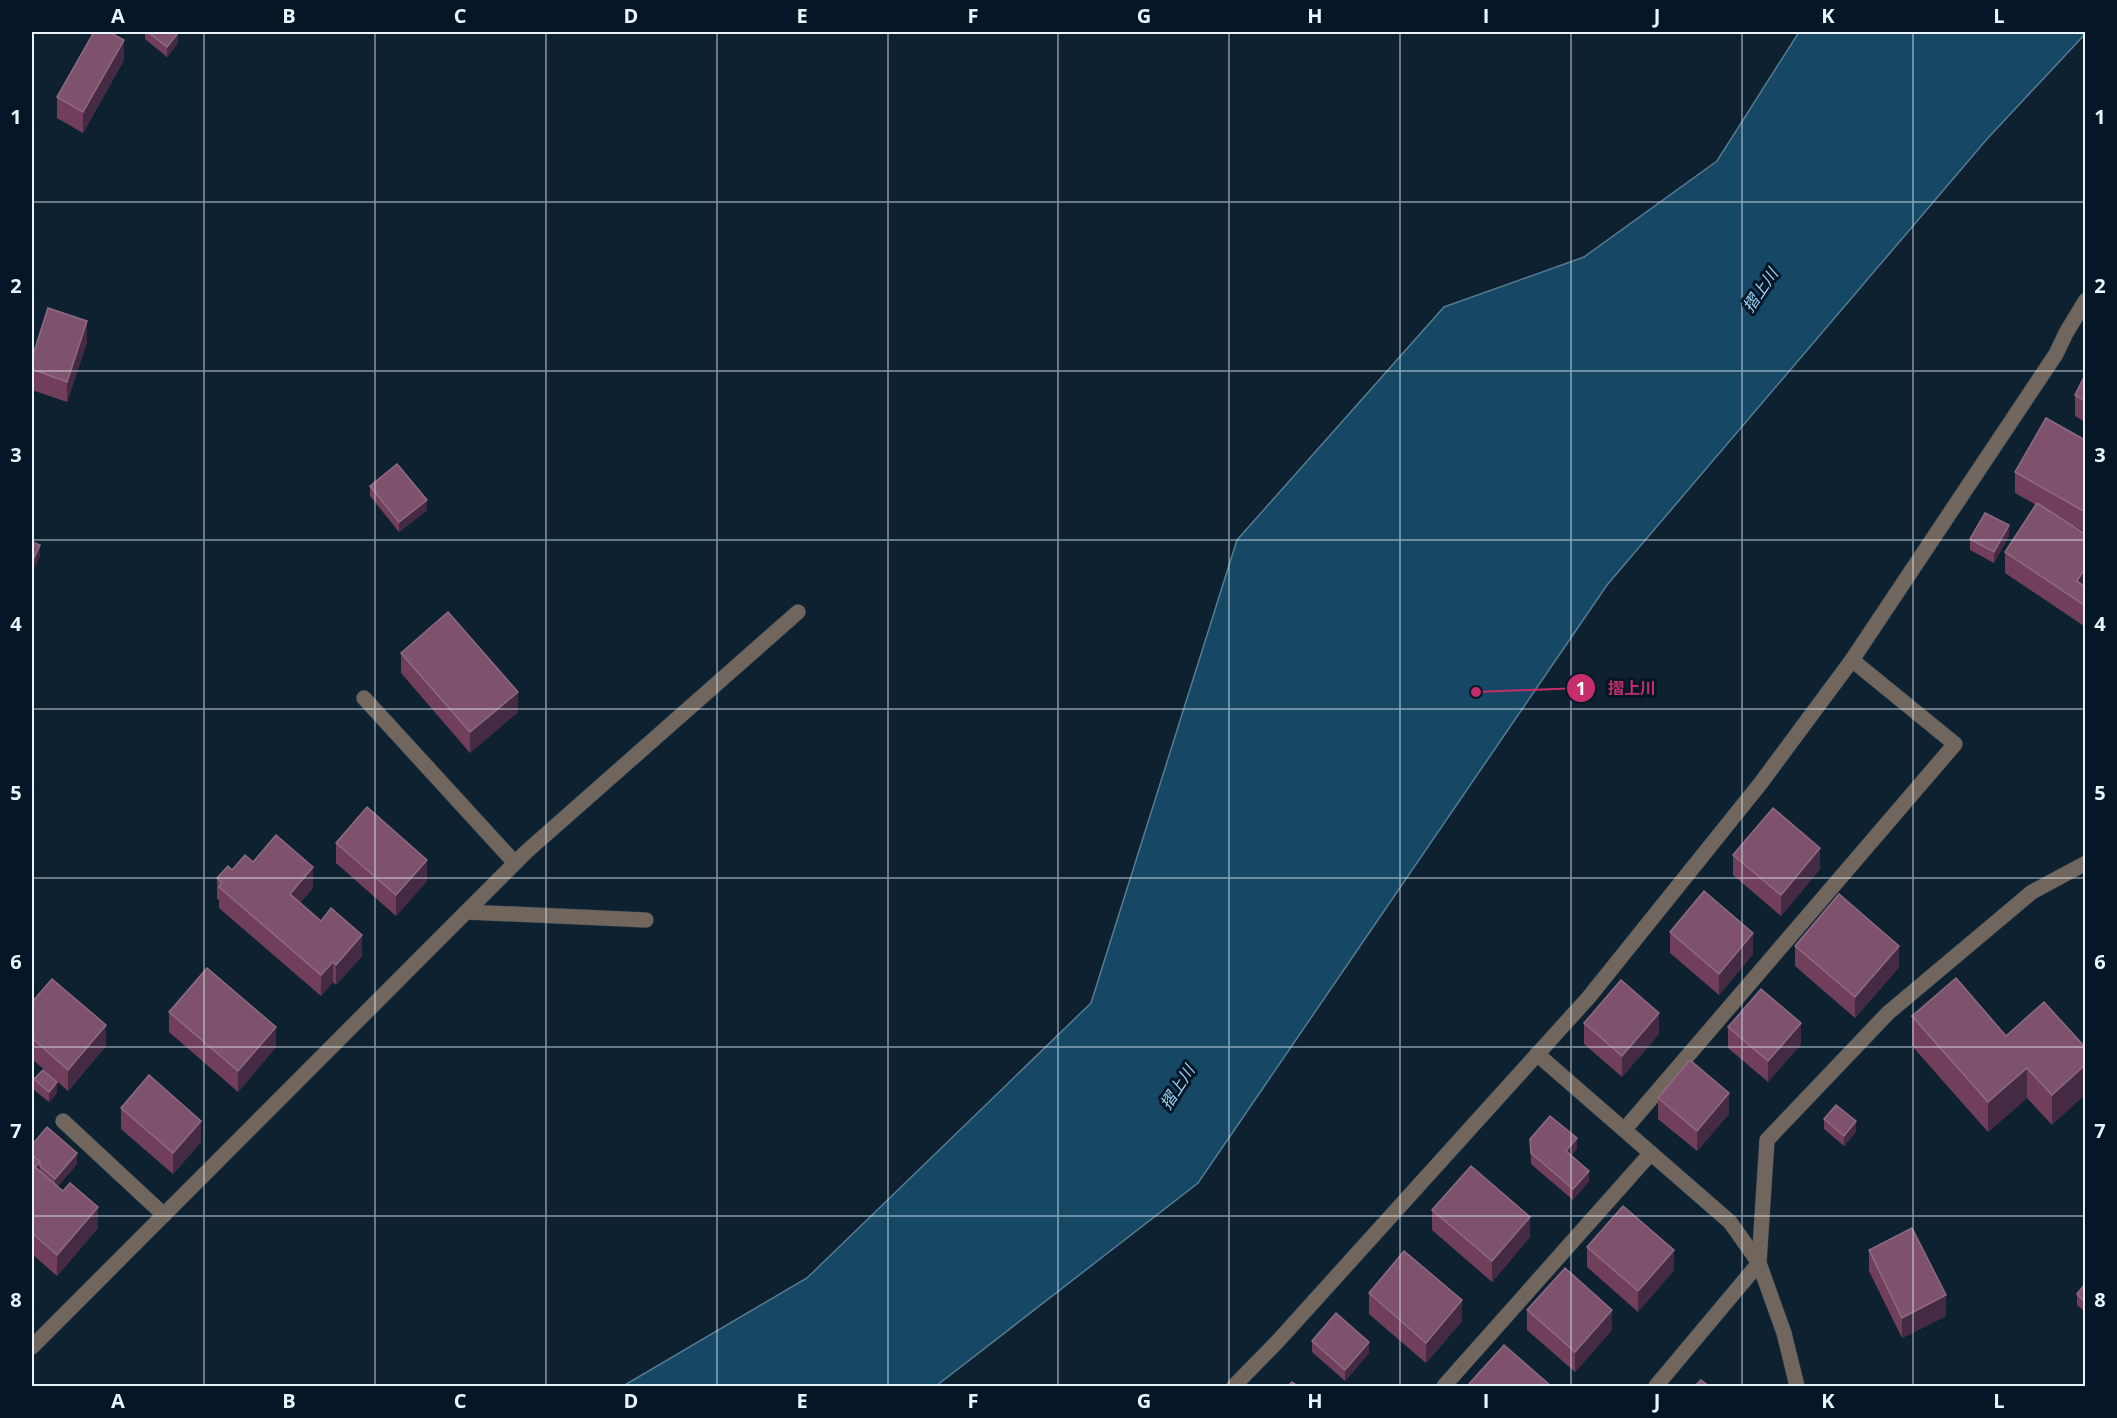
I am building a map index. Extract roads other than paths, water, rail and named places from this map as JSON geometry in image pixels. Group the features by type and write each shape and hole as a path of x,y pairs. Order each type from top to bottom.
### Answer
{"street":[{"path":"1234,1386 1278,1341 1589,997 1760,784 1852,660 2056,354 2085,300"},
{"path":"32,1347 514,863 798,612"},
{"path":"1624,1129 1955,744 1852,660"},
{"path":"364,698 514,863"},
{"path":"1656,1386 1759,1263 1767,1140 1888,1013 2032,892 2085,863"},
{"path":"466,912 646,920"},
{"path":"1538,1054 1730,1222 1759,1263 1784,1333 1797,1386"},
{"path":"63,1121 164,1215"},
{"path":"1444,1386 1651,1153"}],"water":[{"path":"1799,32 2086,33 1987,139 1607,585 1198,1183 936,1386 623,1386 807,1278 1091,1003 1237,540 1444,307 1584,257 1717,161"}],"place":[{"name":"摺上川","path":"1476,692"}]}
